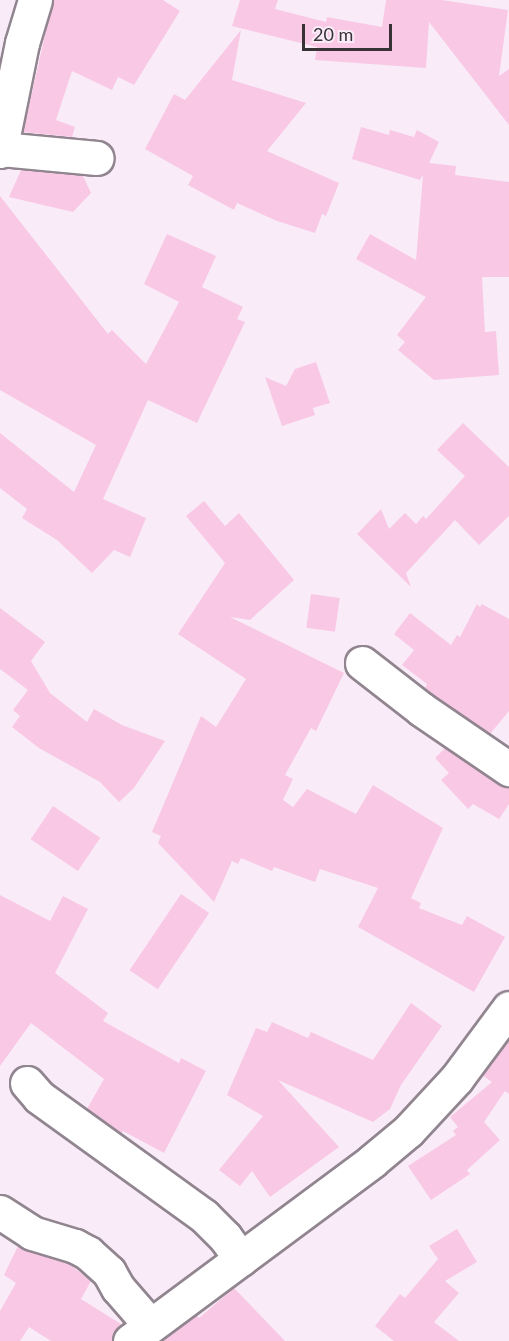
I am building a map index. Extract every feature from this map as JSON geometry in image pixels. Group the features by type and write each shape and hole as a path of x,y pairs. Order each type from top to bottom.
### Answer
{"street":[{"path":"35,0 22,43 0,150 97,158"},
{"path":"362,663 421,709 509,769"},
{"path":"0,1212 32,1233 75,1246 88,1253 109,1272 140,1333 408,1131 457,1078 509,1008"},
{"path":"27,1083 39,1097 204,1216 225,1237 241,1259"}],"building":[{"path":"53,0 163,0 180,11 134,85 118,77 112,90 72,71 56,120 75,127 72,137 23,132"},
{"path":"240,0 278,0 275,9 326,22 327,17 382,27 386,0 442,0 508,10 499,76 509,69 509,125 429,22 426,68 315,60 317,47 232,26"},
{"path":"241,30 232,80 306,103 267,151 339,183 326,216 322,214 315,233 277,221 237,203 234,210 188,185 193,176 145,149 174,94 185,100"},
{"path":"361,127 389,135 390,130 414,137 417,130 439,142 429,163 456,166 455,175 509,182 509,277 482,277 485,332 496,331 499,375 434,380 398,350 405,342 397,335 426,297 356,259 370,234 416,260 423,175 420,180 352,159"},
{"path":"21,170 83,176 91,193 73,212 9,197"},
{"path":"0,196 108,334 112,330 146,364 179,302 144,284 167,234 216,256 202,287 243,307 237,319 245,322 197,423 148,400 103,499 146,518 130,557 114,550 92,573 57,540 22,518 27,509 0,488 0,433 74,492 96,445 0,390"},
{"path":"316,362 330,403 313,408 315,415 282,426 265,377 286,386 295,369"},
{"path":"463,423 509,467 509,516 479,545 455,520 406,573 411,587 357,534 381,509 389,529 405,513 416,524 423,516 426,519 465,476 437,450"},
{"path":"204,501 225,526 239,513 294,580 250,620 230,617 344,673 316,731 311,728 285,775 293,779 283,800 293,807 307,789 356,814 373,785 443,828 411,898 421,903 419,908 462,925 467,916 505,937 474,992 358,927 378,888 320,869 315,882 274,867 272,871 241,858 238,864 232,861 214,902 158,843 161,836 152,832 201,716 216,727 246,679 178,634 225,563 186,516"},
{"path":"311,594 340,598 335,632 306,628"},
{"path":"477,604 480,607 482,604 509,619 509,711 490,734 432,694 425,688 427,684 402,665 414,650 394,634 410,613 451,645 457,635 460,637"},
{"path":"0,608 45,642 31,661 50,693 87,722 94,709 122,725 165,741 134,788 119,802 100,782 39,748 12,727 20,716 13,710 28,690 0,669"},
{"path":"445,748 509,789 509,804 499,819 473,804 468,809 441,780 449,773 435,758"},
{"path":"53,806 100,838 78,871 31,839"},
{"path":"181,894 209,913 158,989 130,970"},
{"path":"0,895 50,921 63,896 88,909 55,973 108,1013 103,1021 179,1063 181,1058 206,1071 164,1153 123,1131 122,1133 87,1109 104,1079 31,1023 0,1066"},
{"path":"411,1003 442,1026 401,1085 390,1109 373,1122 278,1080 339,1147 270,1197 252,1171 240,1186 219,1170 263,1116 227,1095 256,1028 267,1032 272,1022 308,1038 311,1032 373,1060"},
{"path":"509,1039 509,1094 505,1091 484,1122 500,1140 467,1170 470,1174 431,1200 408,1166 456,1135 453,1131 458,1127 450,1117 492,1082 482,1075"},
{"path":"457,1229 477,1262 445,1281 459,1293 434,1322 459,1341 394,1341 375,1326 400,1294 405,1298 438,1259 429,1246"},
{"path":"18,1246 68,1263 91,1281 81,1299 121,1324 113,1333 112,1341 51,1341 29,1327 20,1341 0,1341 0,1311 16,1283 4,1275"},
{"path":"234,1288 285,1341 161,1341 196,1315 199,1318"}]}
